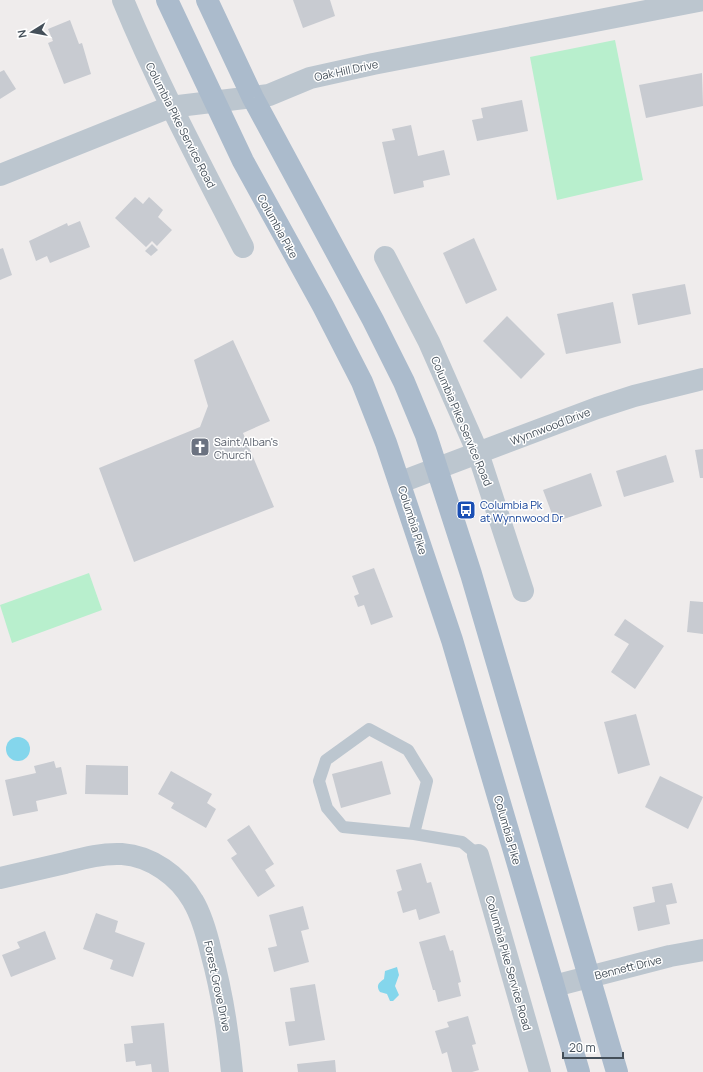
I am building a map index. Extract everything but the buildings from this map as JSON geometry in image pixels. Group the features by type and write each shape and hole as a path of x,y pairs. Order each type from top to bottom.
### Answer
{"main road":[{"name":"Columbia Pike","path":"167,0 181,33 215,101 242,161 323,306 362,382 401,482 452,640 579,1072"},
{"path":"207,0 253,98 373,320 404,382 438,468 474,581 617,1072"}],"street":[{"name":"Columbia Pike Service Road","path":"123,0 144,51 170,107 243,247"},
{"name":"Oak Hill Drive","path":"0,175 170,107 269,95 310,78 359,67 703,0"},
{"name":"Columbia Pike Service Road","path":"386,257 429,342 478,453 523,591"},
{"name":"Wynnwood Drive","path":"401,482 634,396 703,379"},
{"name":"Forest Grove Drive","path":"0,878 102,854 123,854 145,859 166,870 181,884 193,901 206,934 220,987 229,1036 232,1072"},
{"name":"Columbia Pike Service Road","path":"478,855 540,1072"},
{"name":"Bennett Drive","path":"554,986 670,956 703,950"}],"lane":[{"path":"414,834 427,780 408,750 369,729 326,760 320,781 327,808 343,827 414,834 462,842 478,855"}],"green space":[{"path":"615,40 643,180 557,200 530,57"},
{"path":"89,573 102,610 12,643 0,605"}],"water":[{"path":"18,737 27,740 30,749 27,758 18,761 9,758 6,749 9,740"},
{"path":"397,967 399,975 395,986 399,995 393,1001 390,1001 387,994 380,992 378,986 384,979 385,971"}],"place":[{"name":"Saint Alban's Church","path":"200,447"},
{"name":"Columbia Pk at Wynnwood Dr","path":"466,510"}]}
